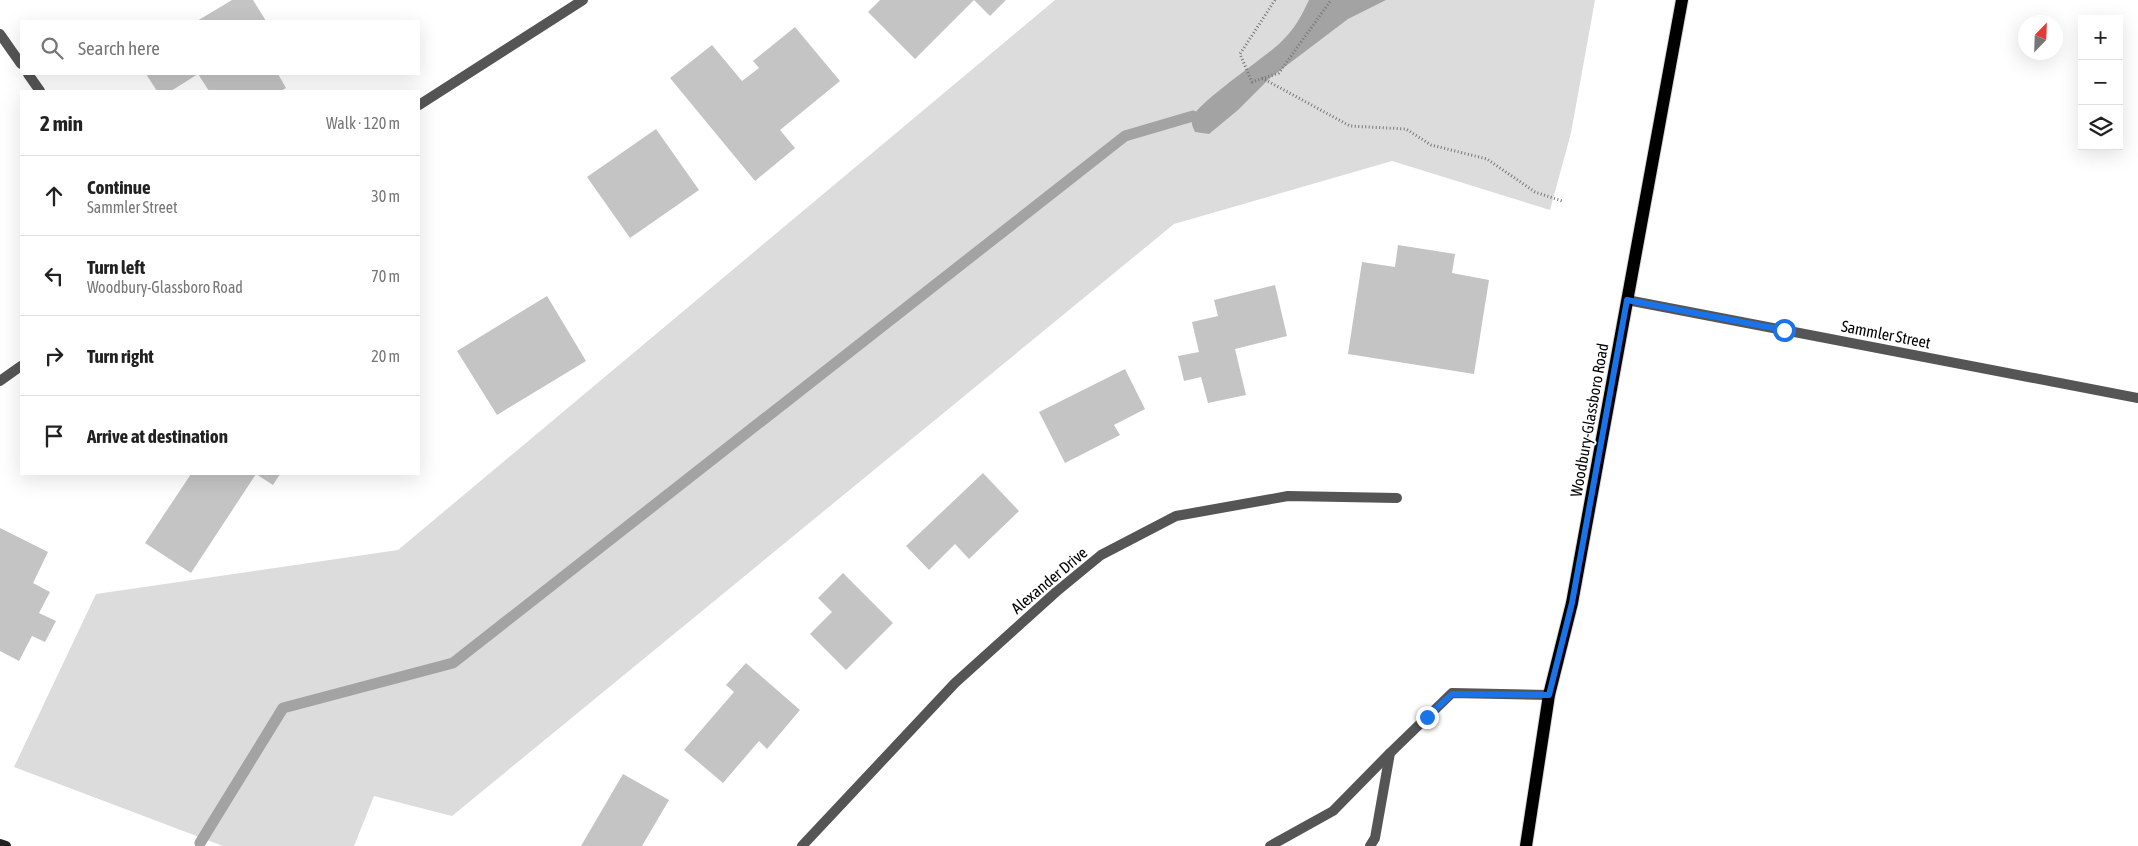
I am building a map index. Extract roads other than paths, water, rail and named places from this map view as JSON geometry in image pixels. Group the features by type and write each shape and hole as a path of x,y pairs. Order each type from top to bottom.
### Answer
{"main road":[{"name":"Woodbury-Glassboro Road","path":"1526,846 1549,695 1572,603 1682,0"}],"street":[{"path":"420,104 583,0"},
{"path":"0,34 20,63"},
{"path":"29,75 39,90"},
{"name":"Sammler Street","path":"1627,300 2138,398"},
{"path":"0,381 20,367"},
{"name":"Alexander Drive","path":"802,846 955,683 1056,592 1101,555 1176,516 1288,496 1396,498"},
{"path":"1270,846 1334,811 1390,753 1452,694 1549,695"},
{"path":"1370,846 1375,838 1390,753"},
{"path":"0,844 6,846"}],"waterway":[{"path":"200,843 283,708 453,663 1125,136 1193,116"}]}
